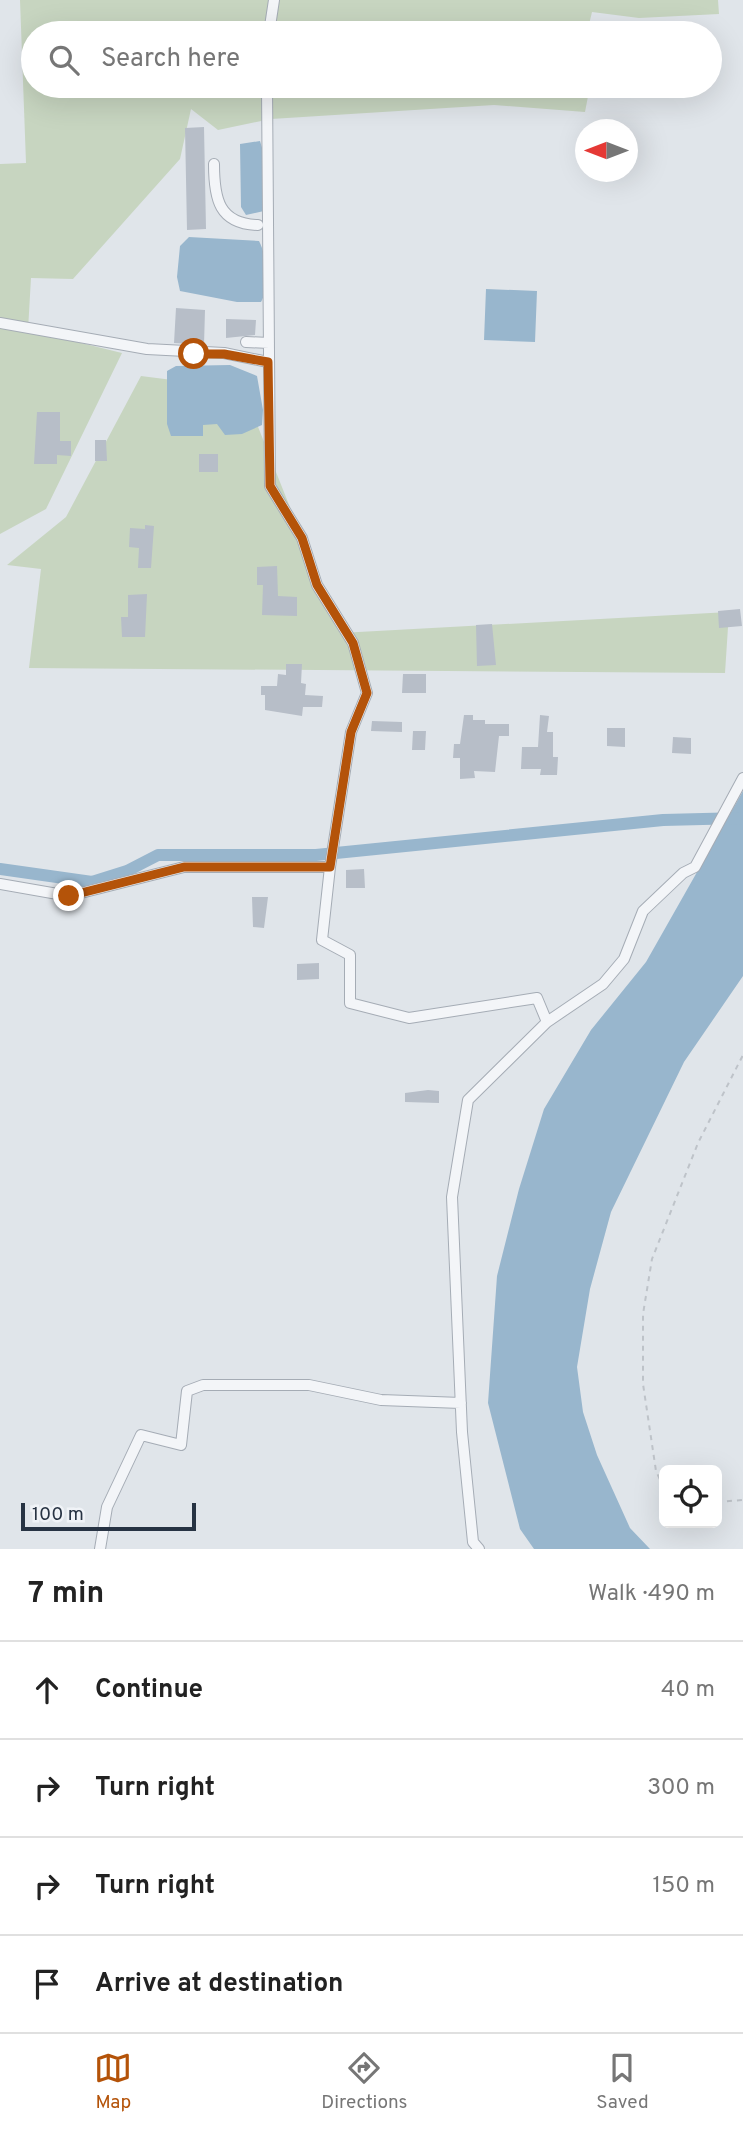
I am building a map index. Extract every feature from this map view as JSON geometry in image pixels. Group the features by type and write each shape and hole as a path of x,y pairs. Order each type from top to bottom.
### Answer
{"street":[{"path":"271,21 274,0"},
{"path":"267,98 271,234 268,362 270,486 302,538 317,585 353,643 367,693 351,732 321,940 350,955 350,1003 408,1018 537,998 547,1022"},
{"path":"214,164 214,187 224,213 238,225 258,225"},
{"path":"0,324 147,349 224,354 268,362"},
{"path":"246,342 269,343"},
{"path":"479,1549 473,1542 461,1403 452,1197 468,1100 547,1022 603,984 624,959 643,912 683,873 695,867 743,778"},
{"path":"0,884 69,896 184,867 331,864"},
{"path":"100,1549 107,1507 141,1435 181,1446 187,1391 202,1385 309,1385 381,1400 461,1403"}],"path":[{"path":"659,1477 643,1384 643,1314 652,1259 698,1143 743,1055"},
{"path":"722,1502 743,1500"}],"green space":[{"path":"20,0 718,0 719,14 639,18 592,12 590,21 21,21 21,27"},
{"path":"24,98 588,98 585,112 494,105 271,119 218,130 191,109 180,159 73,279 31,278 28,330 122,353 46,509 0,534 0,164 26,163"},
{"path":"141,376 243,389 340,633 729,612 725,673 29,668 41,569 7,565 66,517"}],"water":[{"path":"260,141 263,151 264,211 246,215 241,207 240,144"},
{"path":"189,237 259,241 266,272 266,289 261,302 237,302 180,291 177,277 180,246"},
{"path":"486,289 537,291 535,342 484,340"},
{"path":"230,365 257,376 263,410 262,425 242,434 225,435 217,424 203,425 203,436 171,436 167,424 167,371 176,366"},
{"path":"743,791 743,976 684,1062 611,1212 590,1289 577,1367 583,1412 597,1455 630,1528 650,1549 534,1549 520,1529 488,1403 497,1276 519,1189 544,1109 591,1030 646,962"}],"building":[{"path":"204,127 206,229 187,230 185,128"},
{"path":"176,308 205,310 204,345 174,343"},
{"path":"226,319 256,320 255,335 226,338"},
{"path":"37,412 60,412 60,441 71,441 71,456 57,455 57,464 34,464"},
{"path":"95,440 106,440 107,461 95,461"},
{"path":"199,454 218,454 218,472 199,472"},
{"path":"145,525 154,526 151,568 138,568 139,548 129,547 130,528 145,529"},
{"path":"277,566 278,596 297,597 297,616 262,615 263,585 257,585 257,567"},
{"path":"147,594 145,637 122,637 121,617 128,617 128,595"},
{"path":"740,609 742,626 719,628 718,611"},
{"path":"492,624 496,665 477,666 476,625"},
{"path":"286,664 302,664 301,683 306,684 305,695 323,696 322,707 303,707 302,716 265,710 265,695 261,695 261,686 277,686 278,674 286,675"},
{"path":"403,674 426,674 426,693 402,693"},
{"path":"464,715 473,715 473,720 485,720 485,724 509,724 509,736 499,736 495,772 474,771 475,778 460,779 460,758 453,758 454,744 460,744"},
{"path":"540,715 549,716 547,732 553,732 553,757 558,757 557,775 540,775 541,769 521,769 522,747 538,747"},
{"path":"372,721 402,722 402,732 371,731"},
{"path":"607,728 625,728 625,747 607,746"},
{"path":"413,731 426,731 425,750 412,750"},
{"path":"673,737 691,738 691,754 672,753"},
{"path":"364,869 365,888 346,888 346,870"},
{"path":"252,897 268,897 264,928 253,927"},
{"path":"319,963 319,979 297,980 297,964"},
{"path":"439,1091 439,1103 405,1102 405,1093"}],"waterway":[{"path":"0,869 92,882 127,871 158,855 316,855 663,820 743,818"}],"route":[{"path":"69,896 184,867 330,867 351,732 367,693 353,643 338,614 317,585 302,538 270,486 268,362 224,354 194,354"}]}
